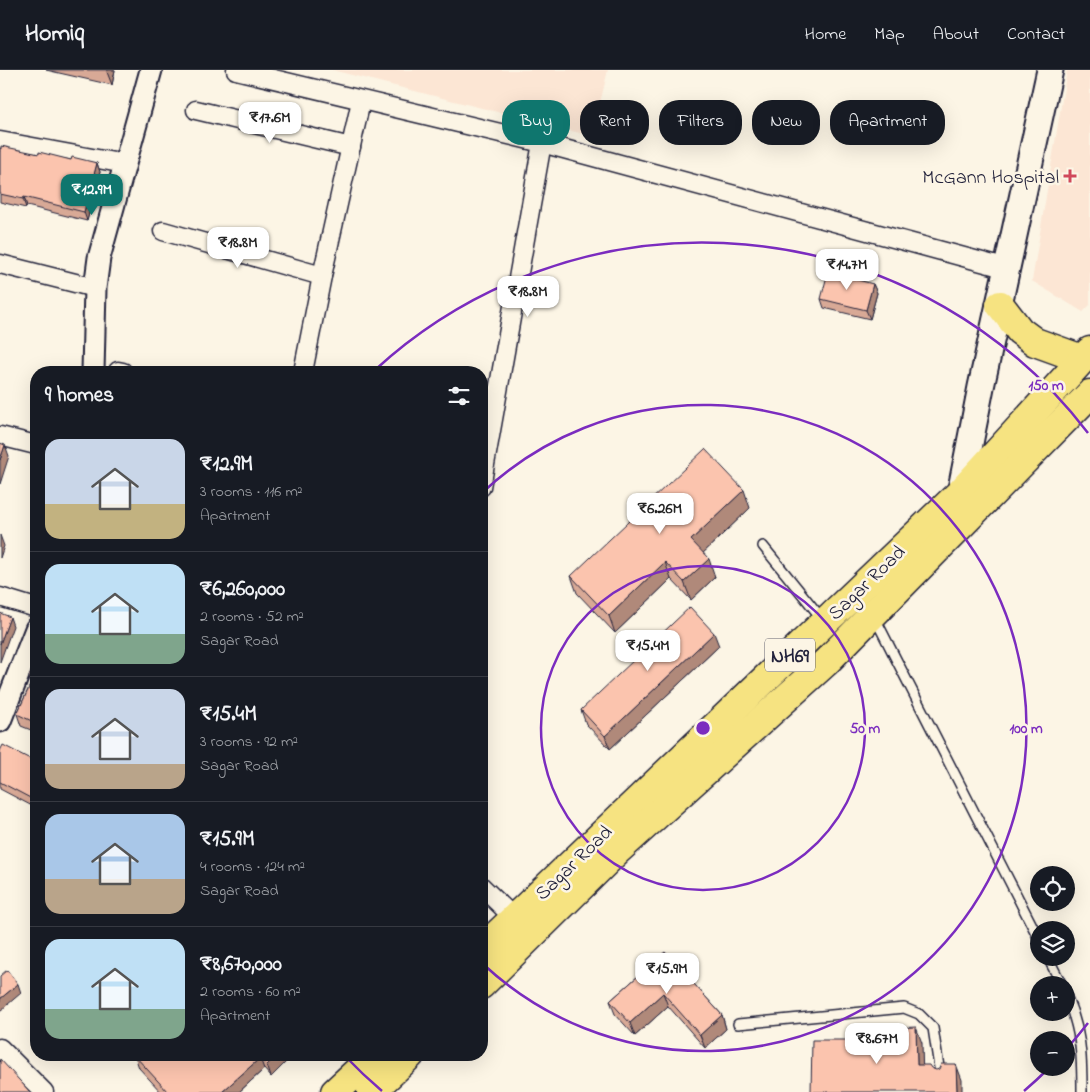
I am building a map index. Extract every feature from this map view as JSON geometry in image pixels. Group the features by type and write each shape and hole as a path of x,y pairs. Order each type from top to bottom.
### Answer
{"highway":[{"path":"1000,305 1020,331 1035,342 1086,355"},
{"name":"Sagar Road","path":"488,943 960,493 1086,355"},
{"name":"Sagar Road","path":"488,978 618,850 825,663 1090,394"},
{"path":"336,1092 397,1061"}],"main road":[{"path":"956,532 960,493 981,387 1050,70"}],"street":[{"path":"93,366 95,288 99,258 151,70"},
{"path":"236,70 502,134"},
{"path":"304,366 361,101"},
{"path":"196,110 351,147"},
{"path":"0,141 125,164"},
{"path":"488,449 542,145"},
{"path":"549,145 1008,269"},
{"path":"163,231 322,276"},
{"path":"0,264 95,288"},
{"path":"0,436 30,444"},
{"path":"0,597 30,606"},
{"path":"0,721 30,644"},
{"path":"488,893 514,918"},
{"path":"0,1048 44,1092"}],"lane":[{"path":"763,546 824,622"},
{"path":"873,613 1030,921"},
{"path":"738,1024 904,1008 919,1014 933,1028 941,1080"},
{"path":"1075,1016 1082,1055 1082,1092"}],"shaded area":[{"path":"332,70 608,70 601,100 580,100 580,133 570,130 570,100 502,100 502,113"},
{"name":"McGann Hospital","path":"1067,70 1090,70 1090,305 1083,312 1032,281"}],"building":[{"path":"1,146 39,154 39,152 71,160 72,157 97,163 84,212 24,197 23,199 0,194"},
{"path":"828,272 873,284 866,310 821,299"},
{"path":"0,443 5,445 0,460"},
{"path":"705,449 744,490 691,540 709,559 684,582 665,562 609,616 571,576"},
{"path":"690,607 714,633 605,736 581,710"},
{"path":"0,613 10,617 0,644"},
{"path":"30,686 30,720 17,714"},
{"path":"3,745 30,759 30,798 0,782 0,751"},
{"path":"665,952 722,1015 700,1035 663,993 630,1023 610,1001"},
{"path":"7,970 18,984 0,999 0,976"},
{"path":"916,1027 917,1065 929,1065 936,1070 939,1069 941,1064 956,1064 957,1092 811,1092 812,1040 850,1040 850,1030"},
{"path":"0,1059 30,1092 0,1092"},
{"path":"140,1061 257,1061 222,1092 168,1092"},
{"path":"263,1061 271,1061 267,1065"}],"place":[{"name":"McGann Hospital","path":"1070,176"}]}
